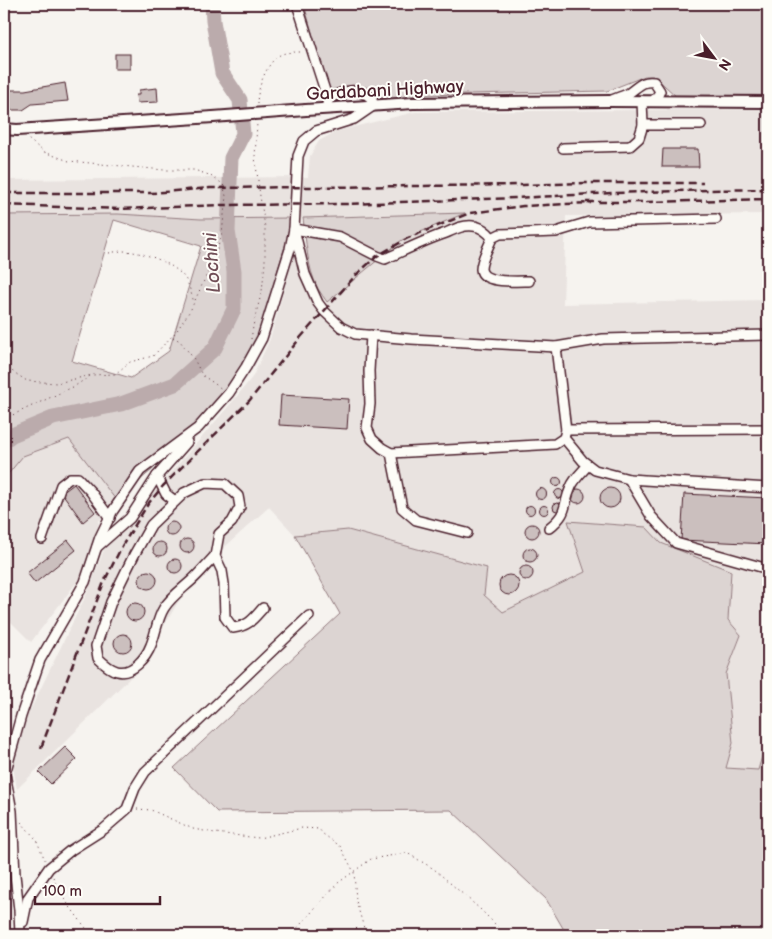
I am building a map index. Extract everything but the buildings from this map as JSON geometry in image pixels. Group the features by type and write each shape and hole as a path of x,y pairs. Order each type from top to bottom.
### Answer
{"main road":[{"name":"Gardabani Highway","path":"4,129 17,130 306,110 327,104 373,106 413,103 610,101 768,102"}],"street":[{"path":"297,4 327,104"},
{"path":"610,101 630,92 643,82 649,81 654,82 660,91 653,101"},
{"path":"97,547 130,518 157,476 229,393 262,338 290,249 294,229 298,156 304,141 316,131 354,119 373,106 372,99 369,96 356,90 348,90 336,94 327,104"},
{"path":"563,148 630,146 639,138 643,125 642,101"},
{"path":"643,125 702,125"},
{"path":"529,281 494,280 482,274 482,263 492,238 500,234 556,232 588,222 716,219"},
{"path":"294,229 340,237 385,259 464,226 479,227 489,233 492,238"},
{"path":"294,229 305,274 318,303 341,327 355,334 556,347 603,339 768,335"},
{"path":"371,335 370,404 367,428 372,439 391,453 555,444 565,434 768,429"},
{"path":"556,347 565,434 584,461 595,470 629,479 768,488"},
{"path":"20,935 20,910 15,875 12,811 5,774 20,716 40,660 85,582 100,537 110,518 140,472 198,428"},
{"path":"391,453 402,508 416,520 467,533"},
{"path":"549,528 562,515 572,485 588,465"},
{"path":"157,476 166,494 175,501"},
{"path":"42,539 61,485 70,478 78,478 110,518"},
{"path":"629,479 651,516 676,543 768,569"},
{"path":"205,483 225,484 238,496 240,508 232,522 220,534 215,556 192,580 174,595 164,608 150,646 140,662 130,670 118,671 98,658 96,646 111,602 151,525 184,492 205,483"},
{"path":"215,556 222,571 225,618 233,628 242,627 250,622 263,608"},
{"path":"20,935 28,898 49,868 71,850 104,829 127,809 135,788 145,772 309,616"}],"path":[{"path":"257,106 257,97 265,74 273,60 283,54 312,50"},
{"path":"251,339 262,291 265,263 265,228 255,157 257,122"},
{"path":"4,366 27,381 56,383 115,374 130,362 153,356 176,332 194,303 214,259 222,234 226,196 223,184 209,175 194,170 164,170 69,161 44,152 17,130"},
{"path":"109,253 122,251 142,253 176,269 185,278 194,303"},
{"path":"172,337 180,341 194,359 202,375 229,393"},
{"path":"4,419 75,386 92,376"},
{"path":"127,809 151,810 193,829 259,838 302,828 319,829 340,846 354,872 356,901 366,935"},
{"path":"291,935 338,883 371,859 407,853 434,869 480,909 506,935"}],"shaded area":[{"path":"304,4 768,4 768,96 676,96 654,76 645,76 607,91 420,95 384,99 366,87 333,89 329,93"},
{"path":"768,109 768,214 566,216 563,304 768,300 768,736 758,771 726,768 733,743 726,674 741,635 728,621 731,571 661,543 646,527 569,522 585,572 503,612 484,595 487,568 348,530 295,535 269,507 194,575 138,670 17,789 13,766 23,725 88,591 104,550 253,376 270,339 295,252 307,294 318,313 327,302 402,240 463,213 201,219 118,214 4,215 4,180 308,177 310,156 319,141 337,131 415,112"},
{"path":"465,213 402,240 327,302 314,281 309,263 303,218"},
{"path":"118,214 201,219 290,218 289,233 258,336 233,379 208,413 152,470 116,500 69,439 23,456 4,479 4,215","holes":["114,220 201,246 169,351 131,378 72,361"]},
{"path":"69,439 116,500 99,521 83,574 31,642 4,615 4,479 23,456"},
{"path":"568,521 646,527 661,543 731,571 728,620 741,635 726,674 733,743 726,768 758,770 768,736 768,935 567,935 546,899 451,810 217,812 174,768 340,614 295,535 348,530 487,568 484,595 503,612 585,572"}],"waterway":[{"name":"Lochini","path":"4,441 12,435 53,418 121,404 175,384 215,348 234,309 234,271 228,231 231,158 243,134 240,100 222,73 212,4"}],"railway":[{"path":"4,193 152,193 210,188 703,183"},
{"path":"4,205 120,209 223,205 347,204 613,193 768,189"},
{"path":"586,202 768,199"},
{"path":"41,748 104,582 122,546 148,504 163,486 249,401 301,337 356,275 377,256 408,238 470,213 523,206 591,203"}]}
